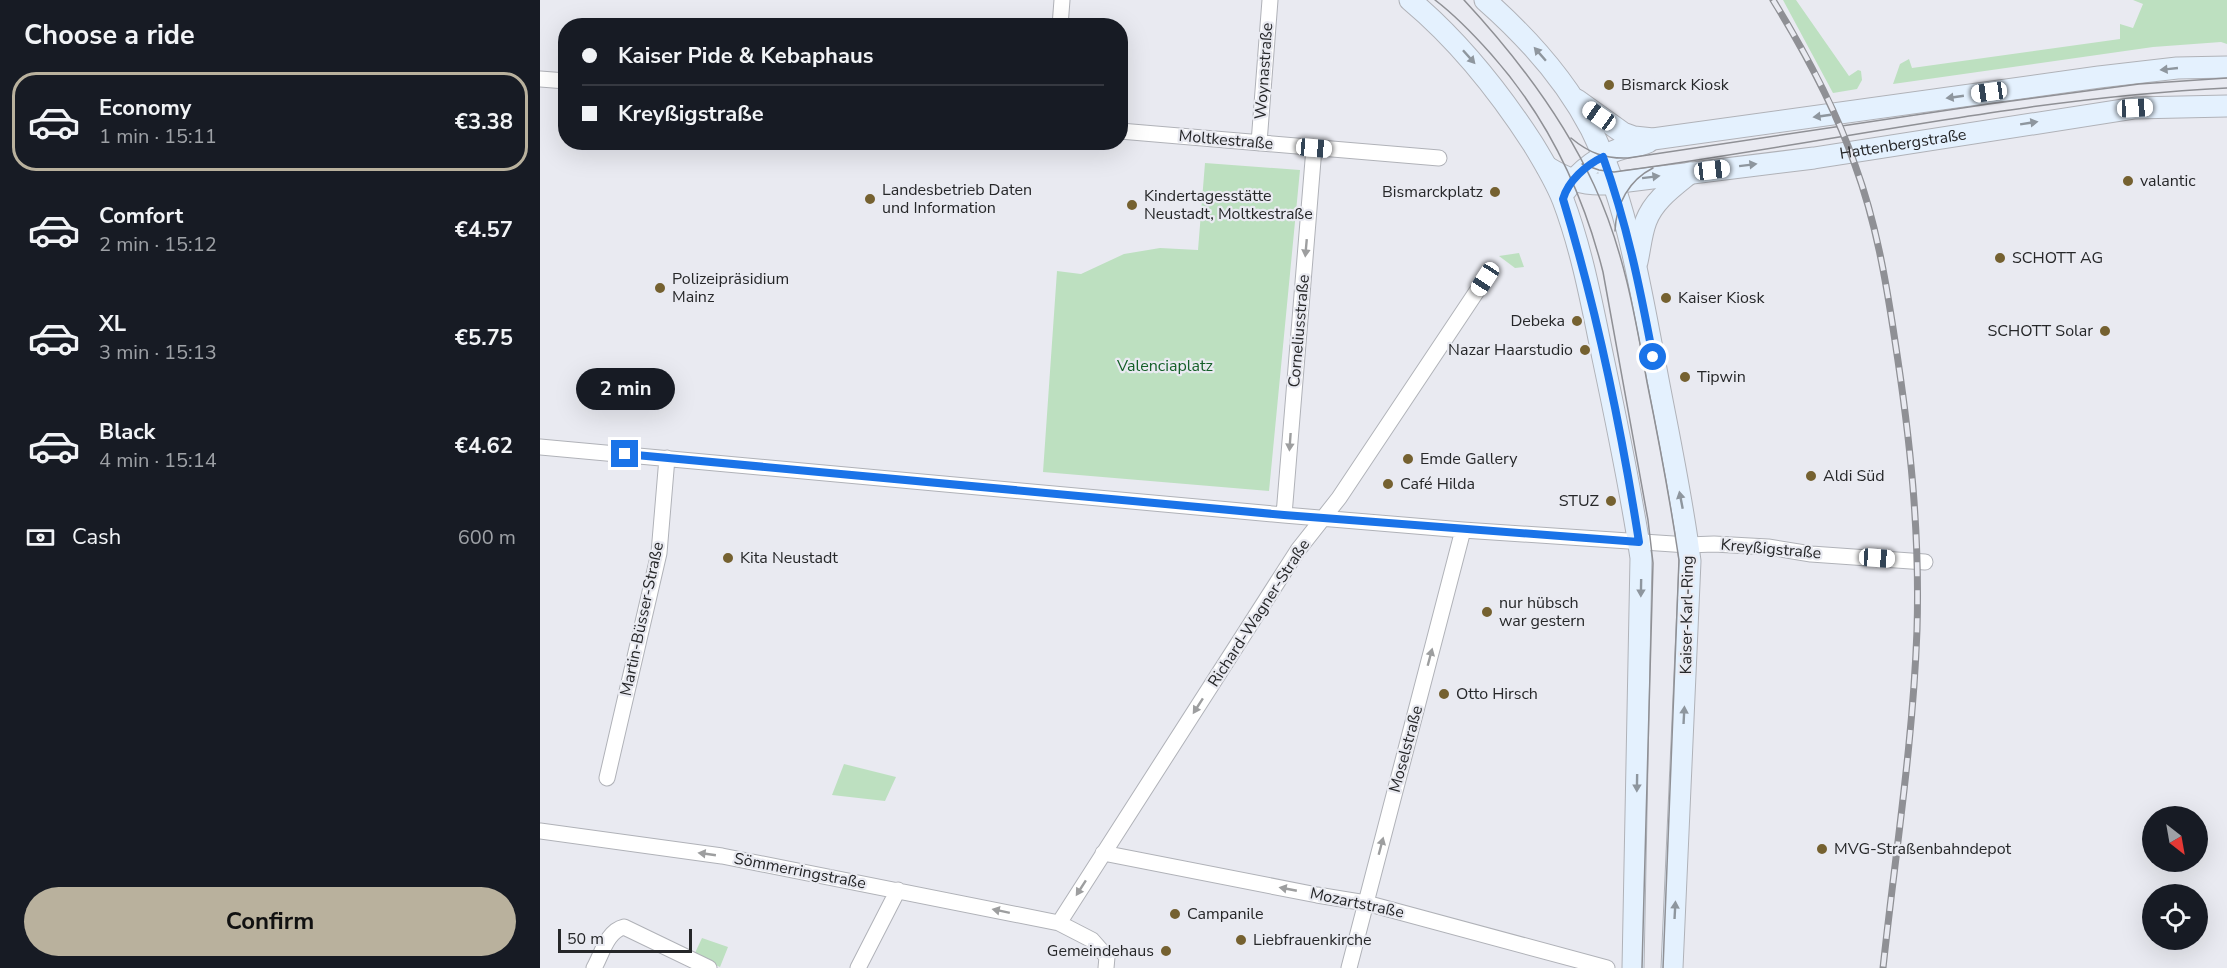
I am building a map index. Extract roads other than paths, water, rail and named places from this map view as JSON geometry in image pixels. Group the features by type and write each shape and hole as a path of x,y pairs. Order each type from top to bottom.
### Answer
{"street":[{"path":"1061,18 1062,0"},
{"name":"Woynastraße","path":"1259,143 1270,0"},
{"path":"1410,0 1428,15 1479,68 1513,113 1547,167 1563,199 1588,283 1631,492 1642,575 1633,968"},
{"path":"1485,0 1508,20 1551,66 1591,129 1612,183 1636,266"},
{"path":"1568,92 1623,133 1653,139 2099,76 2177,68 2227,66"},
{"path":"540,78 558,80"},
{"name":"Hattenbergstraße","path":"1690,173 1814,158 2135,108 2227,106"},
{"name":"Moltkestraße","path":"1128,132 1439,158"},
{"path":"1563,199 1574,180 1586,168 1623,148 1642,145 1653,139"},
{"name":"Corneliusstraße","path":"1284,515 1314,148"},
{"path":"1547,167 1574,180 1594,184 1690,173"},
{"path":"1636,266 1646,221 1653,208 1660,198 1690,173"},
{"name":"Kaiser-Karl-Ring","path":"1636,266 1688,545 1690,578 1672,968"},
{"name":"Richard-Wagner-Straße","path":"1059,923 1298,550 1339,498 1485,279"},
{"name":"Kreyßigstraße","path":"540,447 1463,530 1688,545 1768,547 1812,554 1925,562"},
{"name":"Martin-Büsser-Straße","path":"607,778 659,553 667,458"},
{"name":"Moselstraße","path":"1349,968 1463,530"},
{"name":"Sömmerringstraße","path":"540,831 722,856 1059,923 1092,940 1107,957 1106,968"},
{"name":"Mozartstraße","path":"1103,853 1366,903 1607,968"},
{"path":"858,968 898,890"},
{"path":"594,968 611,935 616,929 624,927 709,968"}],"tram line":[{"path":"1435,0 1491,54 1511,78 1546,129 1585,212 1603,272 1648,520 1653,563 1642,968"},
{"path":"1464,0 1536,87 1581,159 1613,233 1633,307 1679,560 1663,968"},
{"path":"1571,138 1584,148 1598,154 1628,158 1989,104 2139,84 2227,78"},
{"path":"1582,164 1614,172 1997,112 2150,93 2227,88"},
{"path":"1615,231 1618,211 1625,194 1637,179 1653,168"}],"railway":[{"path":"1773,0 1829,101 1862,186 1875,230 1888,296 1909,449 1918,593 1915,672 1908,757 1883,968"}],"place":[{"name":"Bismarck Kiosk","path":"1609,85"},
{"name":"valantic","path":"2128,181"},
{"name":"Bismarckplatz","path":"1495,192"},
{"name":"Landesbetrieb Daten und Information","path":"870,199"},
{"name":"Kindertagesstätte Neustadt, Moltkestraße","path":"1132,205"},
{"name":"SCHOTT AG","path":"2000,258"},
{"name":"Polizeipräsidium Mainz","path":"660,288"},
{"name":"Kaiser Kiosk","path":"1666,298"},
{"name":"Debeka","path":"1577,321"},
{"name":"SCHOTT Solar","path":"2105,331"},
{"name":"Nazar Haarstudio","path":"1585,350"},
{"name":"Tipwin","path":"1685,377"},
{"name":"Emde Gallery","path":"1408,459"},
{"name":"Aldi Süd","path":"1811,476"},
{"name":"Café Hilda","path":"1388,484"},
{"name":"STUZ","path":"1611,501"},
{"name":"Kita Neustadt","path":"728,558"},
{"name":"nur hübsch war gestern","path":"1487,612"},
{"name":"Otto Hirsch","path":"1444,694"},
{"name":"MVG-Straßenbahndepot","path":"1822,849"},
{"name":"Campanile","path":"1175,914"},
{"name":"Liebfrauenkirche","path":"1241,940"},
{"name":"Gemeindehaus","path":"1166,951"}],"park label":[{"name":"Valenciaplatz","path":"1165,366"}]}
